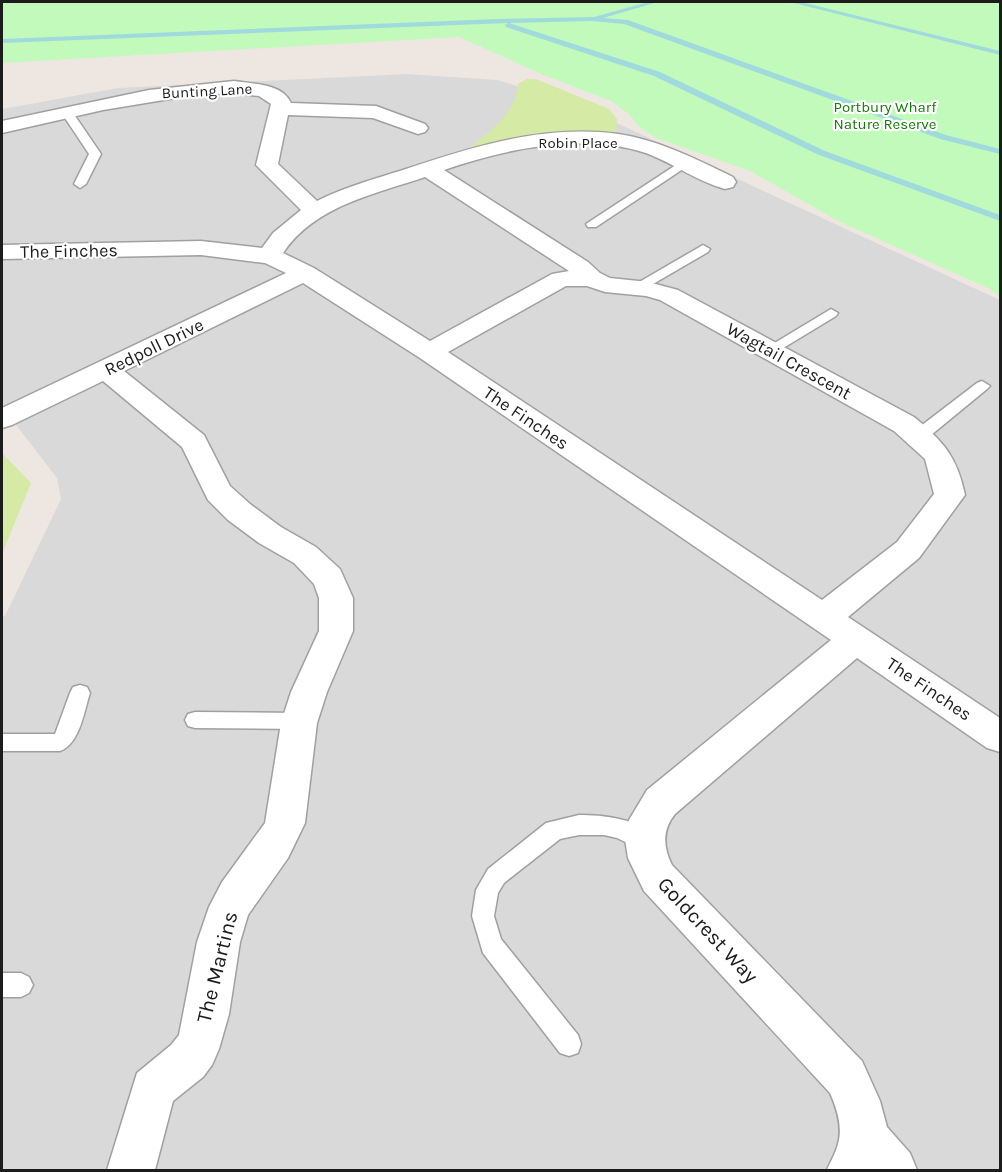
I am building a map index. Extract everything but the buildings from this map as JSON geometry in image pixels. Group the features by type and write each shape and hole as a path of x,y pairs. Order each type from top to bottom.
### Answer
{"street":[{"name":"Bunting Lane","path":"2,128 139,96 241,87 259,88 276,95 281,102 279,109"},
{"path":"314,210 267,165 279,109 376,112 418,128"},
{"name":"Robin Place","path":"269,256 284,233 314,210 452,159 499,148 566,140 622,142 645,147 725,182"},
{"path":"427,169 579,267 591,278"},
{"name":"The Finches","path":"2,252 201,248 269,256 286,262 429,352 1000,737"},
{"name":"Redpoll Drive","path":"2,419 305,273"},
{"name":"Wagtail Crescent","path":"429,352 561,279 591,278 605,285 636,288 669,295 904,424 929,443 944,463 950,495 908,550 839,629"},
{"name":"The Martins","path":"106,370 194,442 219,493 239,512 270,535 305,555 328,578 336,598 336,631 300,721 285,821 279,839 268,856 246,881 230,907 221,934 203,1027 196,1049 185,1064 159,1081 153,1089 131,1170"},
{"path":"644,841 648,819 661,802 839,629"},
{"name":"Goldcrest Way","path":"644,841 649,860 658,878 846,1077 859,1108 870,1160"}],"lane":[{"path":"67,112 95,154 80,184"},
{"path":"592,224 685,163"},
{"path":"636,288 703,249"},
{"path":"770,350 831,313"},
{"path":"919,436 982,386"},
{"path":"2,743 58,744 65,737 80,693"},
{"path":"195,720 300,721"},
{"path":"569,1044 491,945 483,916 487,890 496,876 554,830 579,825 604,825 621,829 644,841"}],"shaded area":[{"path":"407,74 497,80 571,102 1000,300 1000,1170 2,1170 2,616 5,616 61,499 57,478 6,412 2,413 2,109 118,88"}],"green space":[{"name":"Portbury Wharf Nature Reserve","path":"2,2 1000,2 1000,297 990,289 840,222 750,171 656,138 638,126 630,115 611,101 546,76 459,37 2,63"},
{"path":"527,79 536,79 609,109 617,119 616,133 544,134 470,147 501,120 513,104 518,84"},
{"path":"2,453 31,483 2,554"}],"waterway":[{"path":"598,17 654,2"},
{"path":"794,2 1000,53"},
{"path":"2,41 497,21 592,19 625,22 943,137 1000,152"},
{"path":"509,25 657,74 822,153 1000,218"}]}
